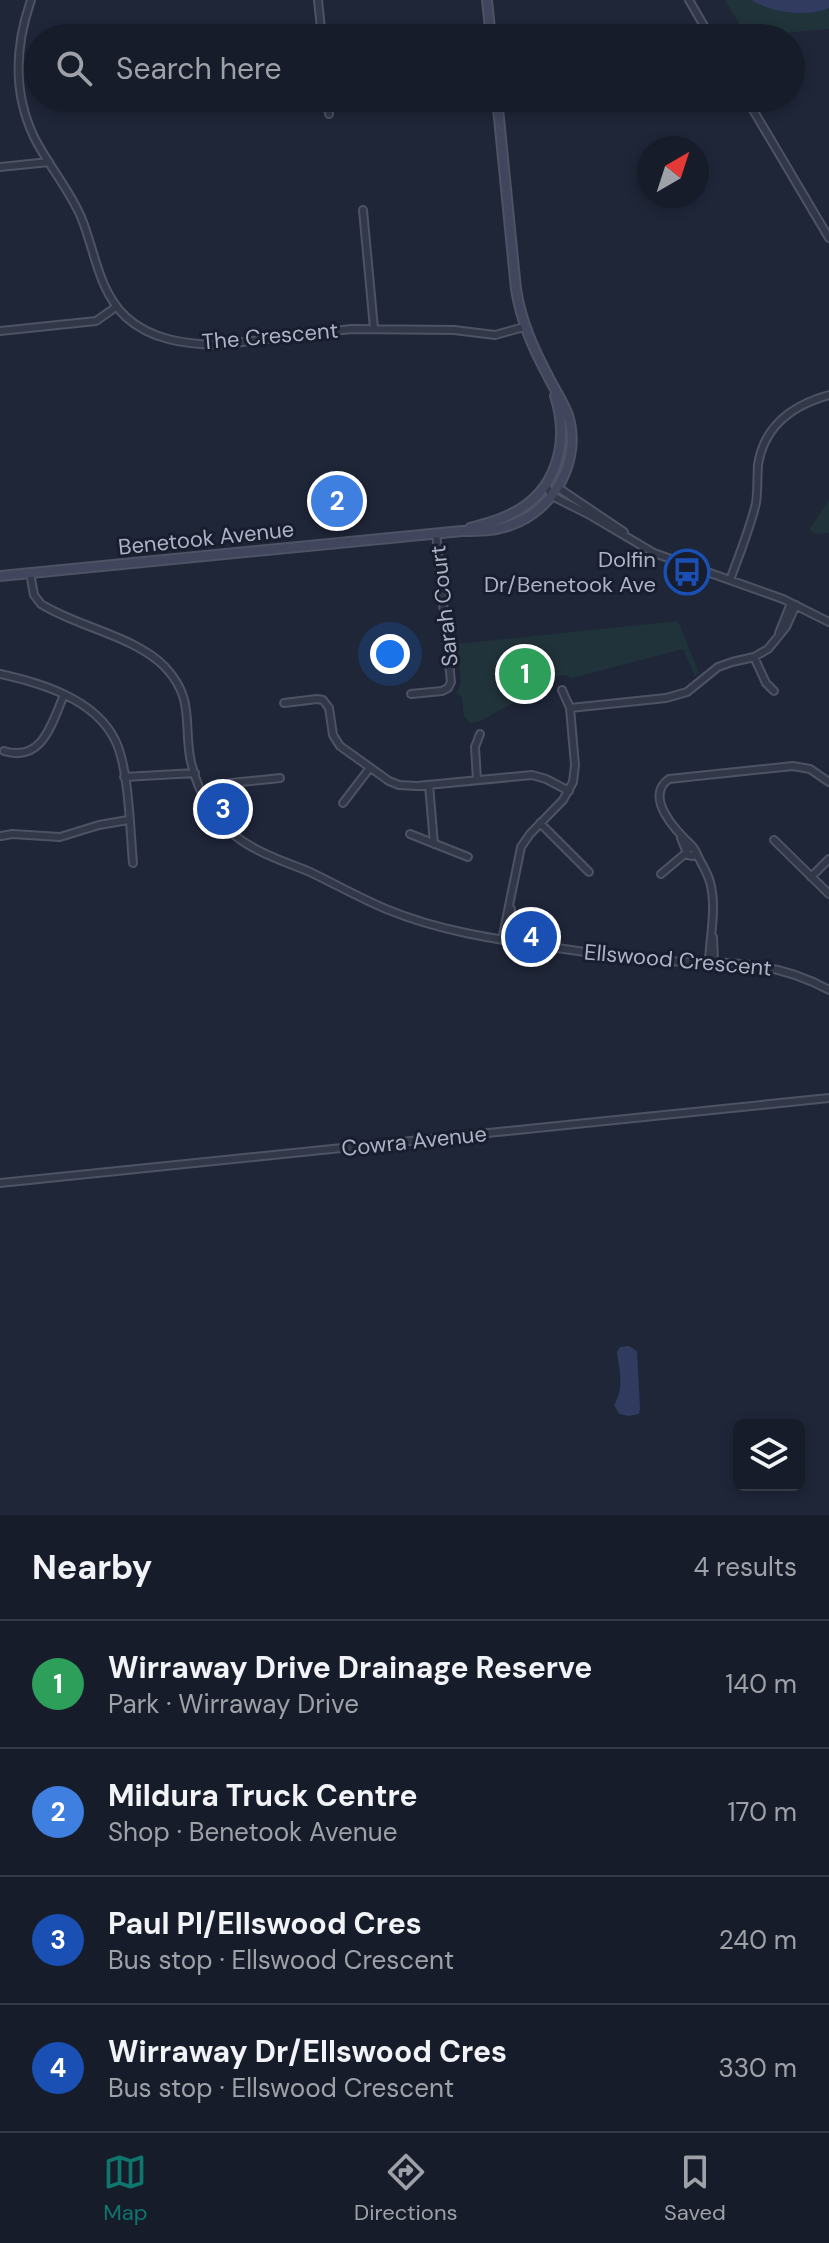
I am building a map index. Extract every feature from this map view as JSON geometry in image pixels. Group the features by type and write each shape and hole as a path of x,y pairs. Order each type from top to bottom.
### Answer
{"main road":[{"path":"487,0 490,24"},
{"path":"498,112 516,289 524,327 550,381 559,408 562,435 557,462 546,485"},
{"name":"Benetook Avenue","path":"0,576 436,533 486,531 511,526 533,514 552,496 568,463 571,439 567,414 550,381"},
{"name":"Benetook Avenue","path":"462,531 512,514 524,507 546,485"}],"street":[{"name":"The Crescent","path":"25,24 31,0"},
{"path":"318,0 321,24"},
{"path":"689,0 703,24"},
{"name":"The Crescent","path":"24,27 19,47 19,87 24,108"},
{"name":"The Crescent","path":"25,112 81,218 105,287 116,307 153,334 198,344 236,343 374,328 454,330 495,335 524,327"},
{"path":"754,112 829,238"},
{"path":"0,167 49,162"},
{"path":"363,210 374,328"},
{"path":"0,331 96,321 116,307"},
{"path":"730,580 755,508 758,470 765,442 790,411 829,395"},
{"path":"546,485 558,487 643,546"},
{"path":"546,485 552,496 643,546 670,559 794,604 829,622"},
{"name":"Sarah Court","path":"411,694 442,691 451,682 436,533"},
{"name":"Ellswood Crescent","path":"30,573 34,595 41,604 142,650 167,669 179,687 187,709 190,752 205,798 224,826 255,849 406,917 461,933 636,959 743,963 775,968 829,990"},
{"path":"570,708 679,696 694,688 718,667 754,657 768,649 776,640 794,604"},
{"path":"754,657 766,683 774,691"},
{"path":"0,674 64,695 94,712 111,732 120,753 133,863"},
{"path":"505,940 516,861 521,847 569,791 575,765 570,708 562,690"},
{"path":"4,751 21,753 38,746 48,732 64,695"},
{"path":"284,703 317,699 326,702 337,742 369,769 399,785 532,775 569,791"},
{"path":"477,780 475,747 480,734"},
{"path":"712,961 711,888 707,873 665,815 660,789 663,783 669,779 793,766 817,772 829,782"},
{"path":"124,777 194,769"},
{"path":"343,803 369,769"},
{"path":"205,798 231,783 280,778"},
{"path":"429,785 434,844"},
{"path":"1,836 60,837 128,820"},
{"path":"540,823 589,872"},
{"path":"410,834 468,857"},
{"path":"774,840 829,894"},
{"path":"661,874 690,852"},
{"path":"811,877 829,859"},
{"name":"Cowra Avenue","path":"0,1183 829,1098"}],"shaded area":[{"path":"725,0 829,0 829,29 805,31 805,24 740,24"},
{"path":"829,500 829,533 816,534 809,530"},
{"path":"678,621 699,673 695,676 683,649 572,678 560,676 482,720 471,724 464,716 462,697 457,693 461,682 457,644"}],"water":[{"path":"751,0 829,0 829,8 810,13 789,12"},
{"path":"629,1346 637,1351 640,1408 639,1414 629,1416 619,1414 614,1405 620,1385 617,1352 620,1347"}],"place":[{"name":"Mildura Truck Centre","path":"337,501"},
{"name":"Dolfin Dr/Benetook Ave","path":"687,572"},
{"name":"Wirraway Drive Drainage Reserve","path":"525,674"},
{"name":"Paul Pl/Ellswood Cres","path":"223,809"},
{"name":"Wirraway Dr/Ellswood Cres","path":"531,937"}]}
